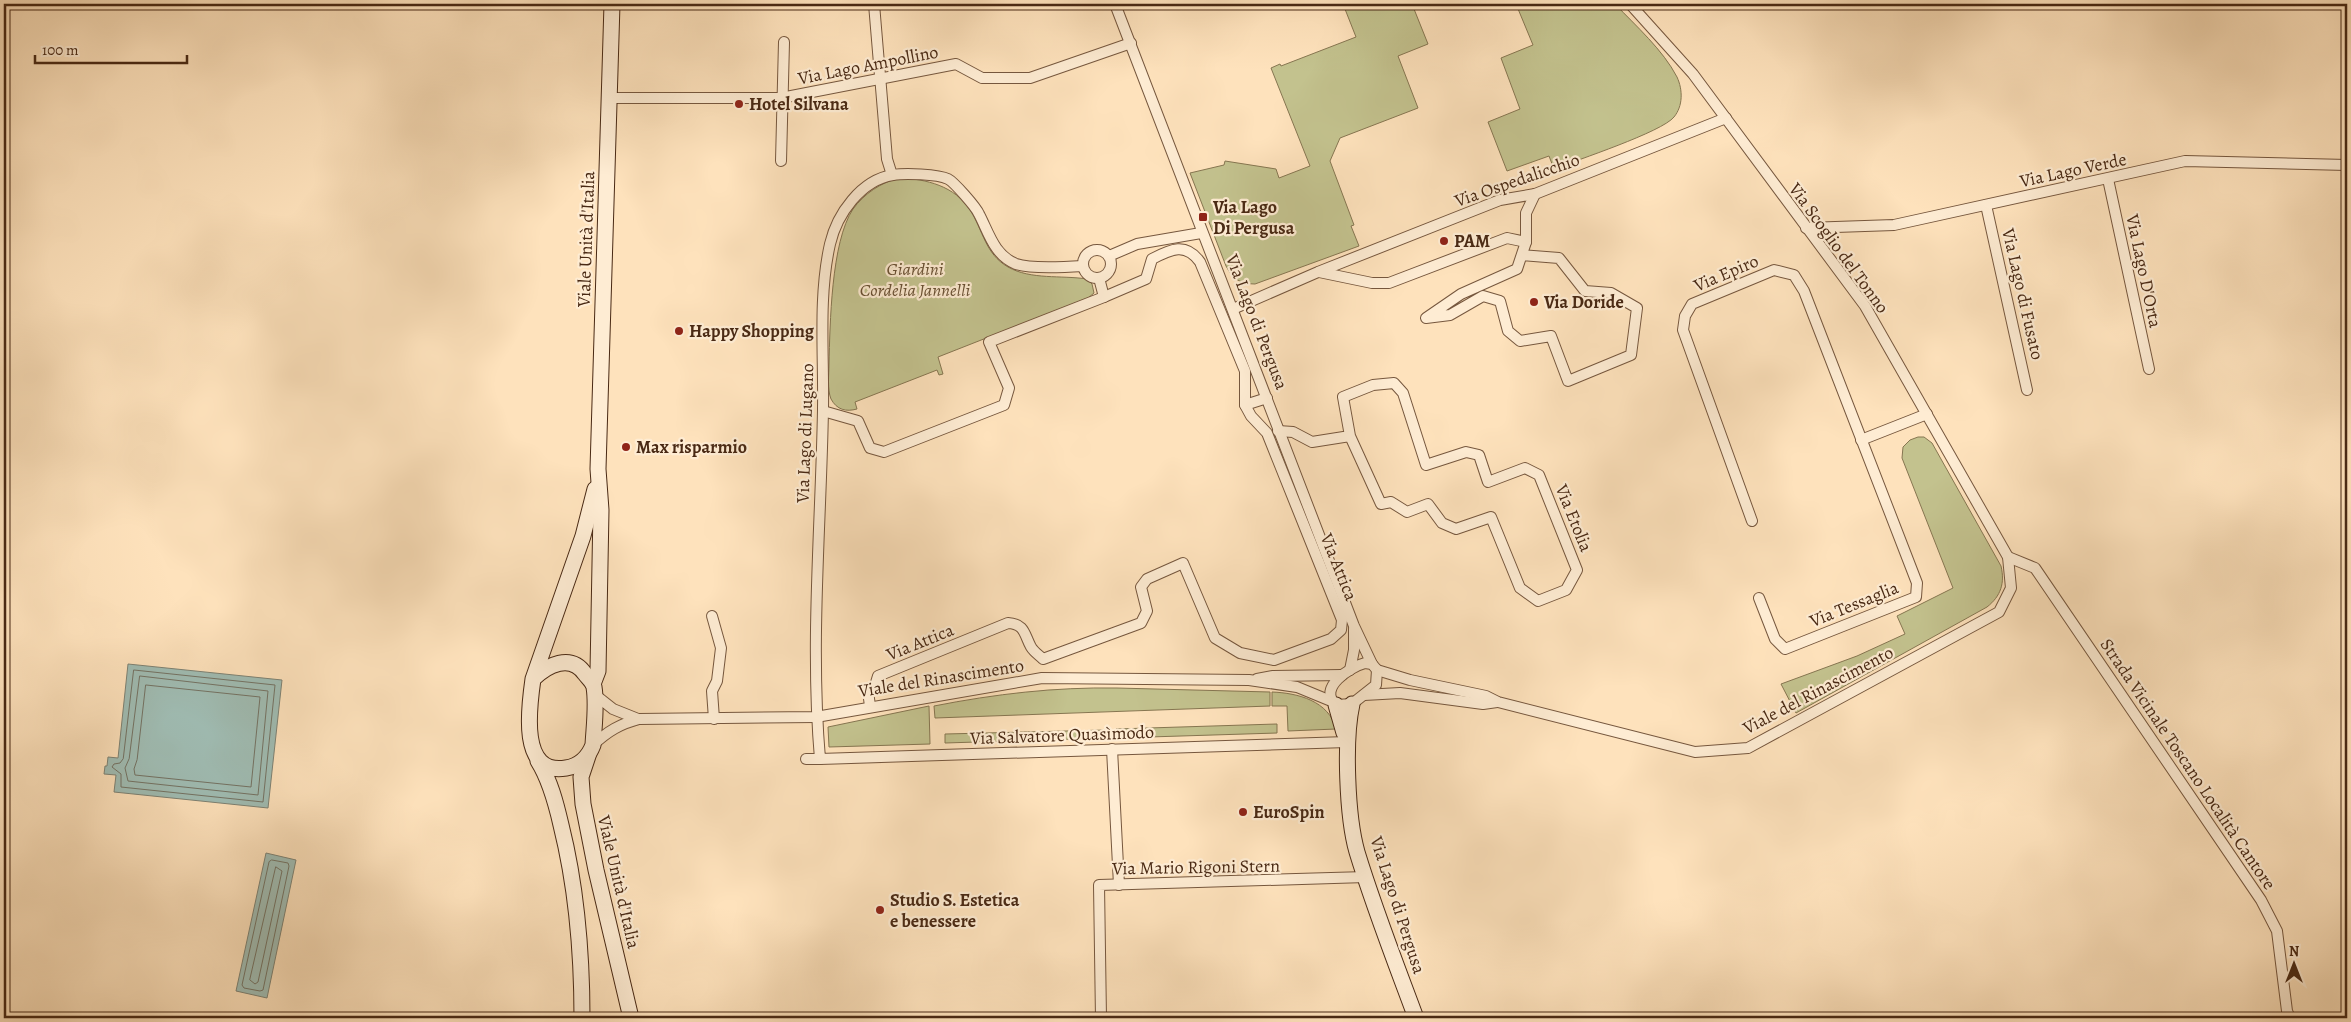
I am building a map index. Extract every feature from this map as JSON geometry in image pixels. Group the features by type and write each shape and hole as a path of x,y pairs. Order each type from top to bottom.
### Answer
{"main road":[{"name":"Viale Unità d'Italia","path":"612,4 599,476 601,510 598,671 594,689 591,749 582,777 583,804 596,870 632,1018"},
{"name":"Viale Unità d'Italia","path":"582,1018 582,965 572,873 556,803 545,772 536,758 529,735 533,679 583,536 599,476"},
{"path":"533,679 544,668 558,662 572,663 583,670 594,689"},
{"name":"Via Lago di Pergusa","path":"1333,703 1347,742"},
{"name":"Via Lago di Pergusa","path":"1352,704 1347,742 1352,816 1357,851 1416,1018"},
{"path":"536,758 546,766 557,770 576,766 591,749"}],"street":[{"path":"874,4 887,159 892,175"},
{"name":"Via Lago di Pergusa","path":"1115,4 1201,233 1267,398 1354,626 1374,667"},
{"name":"Via Scoglio del Tonno","path":"1630,4 1693,74 1865,306 2008,557"},
{"name":"Via Lago Ampollino","path":"780,161 784,42"},
{"name":"Via Lago Ampollino","path":"609,98 781,98 956,64 982,78 1030,78 1131,44"},
{"name":"Via Ospedalicchio","path":"1232,309 1318,272 1500,200 1535,194 1726,118"},
{"name":"Via Lago Verde","path":"1806,228 1894,225 2185,161 2347,165"},
{"name":"Via Lago di Lugano","path":"816,717 817,551 823,410 824,290 831,242 850,200 873,183 892,175 912,174 948,179 978,210 1002,256 1017,265 1084,266"},
{"name":"Via Lago D'Orta","path":"2108,179 2148,369"},
{"path":"1522,255 1559,258 1585,291 1611,293 1637,308 1631,355 1568,382 1551,336 1520,341 1508,331 1500,301 1483,296 1450,315 1426,318 1461,294 1517,269 1526,242 1526,213 1535,194"},
{"name":"Via Lago di Fusato","path":"1986,205 2027,390"},
{"path":"1108,256 1137,244 1201,233"},
{"path":"1318,272 1372,283 1389,283 1507,238 1526,242"},
{"path":"823,410 858,421 870,448 884,452 1004,405 1009,388 989,342 1146,280 1152,259 1167,251 1183,249 1193,253 1200,262 1246,371 1246,404 1267,398"},
{"path":"1092,251 1101,251 1108,256 1110,270 1099,278 1087,274 1084,266 1085,257 1092,251"},
{"name":"Via Epiro","path":"1752,521 1683,330 1685,316 1692,304 1774,270 1794,275 1804,291 1861,440"},
{"path":"1099,278 1104,297"},
{"name":"Via Etolia","path":"1394,383 1403,393 1426,465 1466,452 1478,454 1488,482 1525,468 1539,475 1577,570 1566,590 1538,602 1520,588 1491,517 1456,530 1442,523 1428,504 1406,512 1391,502 1381,504 1350,436 1343,397 1373,385 1394,383"},
{"name":"Via Attica","path":"870,706 868,690 875,686 878,676 1008,623 1017,624 1025,630 1032,648 1043,659 1141,622 1147,611 1141,587 1147,579 1183,563 1215,638 1240,653 1274,660 1330,639 1341,630 1342,620 1267,433 1251,416 1246,404"},
{"path":"1861,440 1926,414"},
{"path":"1278,431 1293,432 1312,442 1350,436"},
{"name":"Via Tessaglia","path":"1759,598 1775,638 1785,649 1916,597 1917,583 1861,440"},
{"name":"Viale del Rinascimento","path":"1374,667 1410,680 1486,696 1498,702 1695,752 1748,748 1999,612 2011,588 2008,557"},
{"name":"Strada Vicinale Toscano Località Cantore","path":"2008,557 2035,568 2261,900 2278,931 2287,1011 2290,1018"},
{"path":"712,616 721,648 717,680 712,691 714,719"},
{"path":"1346,672 1354,650 1354,626"},
{"path":"1249,680 1297,687 1333,703 1352,704 1376,685 1374,667 1358,665 1346,672 1331,688 1333,703"},
{"path":"1249,680 1273,676 1346,672"},
{"name":"Viale del Rinascimento","path":"591,749 606,733 621,724 639,719 816,717 870,706 1042,678 1249,680"},
{"name":"Viale del Rinascimento","path":"594,689 613,709 639,719"},
{"name":"Viale del Rinascimento","path":"1364,695 1400,693 1483,704 1498,702"},
{"path":"816,717 820,759"},
{"name":"Via Salvatore Quasìmodo","path":"806,759 1347,742"},
{"path":"1112,749 1119,885"},
{"name":"Via Mario Rigoni Stern","path":"1101,1018 1099,885 1366,877"},
{"path":"1396,1018 1416,1018"}],"green space":[{"path":"1343,4 1412,4 1428,44 1398,56 1418,108 1340,138 1330,161 1354,225 1351,226 1359,246 1255,284 1241,282 1231,274 1226,266 1190,173 1224,165 1225,161 1276,169 1279,178 1310,166 1271,68 1280,64 1281,66 1356,37"},
{"path":"1516,4 1615,4 1657,48 1677,77 1681,98 1677,113 1666,123 1637,138 1554,169 1549,156 1507,171 1488,122 1520,109 1501,58 1533,45"},
{"name":"Giardini Cordelia Jannelli","path":"900,178 930,182 956,195 970,210 989,249 1000,262 1008,267 1026,274 1087,279 1092,284 1094,293 1088,298 938,357 943,374 939,375 937,370 855,402 857,409 842,409 836,406 831,399 829,391 831,307 840,242 846,224 857,204 880,186"},
{"path":"1924,437 1932,443 2001,566 2002,584 1999,594 1987,607 1796,713 1781,684 1857,656 1905,634 1897,616 1953,588 1902,458 1903,447 1910,440"},
{"path":"1117,688 1270,692 1270,706 935,718 934,706 980,698 1048,690"},
{"path":"1272,692 1292,694 1320,705 1332,719 1336,729 1288,731 1287,706 1272,706"},
{"path":"929,706 930,744 829,747 828,727"},
{"path":"1277,724 1277,733 1117,738 1116,729"},
{"path":"1106,730 1106,738 945,743 945,734"}],"water":[{"path":"128,664 282,680 268,808 114,792 116,775 104,774 108,757 118,758"},
{"path":"266,853 296,860 267,998 236,991"}],"place":[{"name":"Hotel Silvana","path":"739,104"},
{"name":"Via Lago Di Pergusa","path":"1203,217"},
{"name":"PAM","path":"1444,241"},
{"name":"Via Doride","path":"1534,302"},
{"name":"Happy Shopping","path":"679,331"},
{"name":"Max risparmio","path":"626,447"},
{"name":"EuroSpin","path":"1243,812"},
{"name":"Studio S. Estetica e benessere","path":"880,910"}]}
